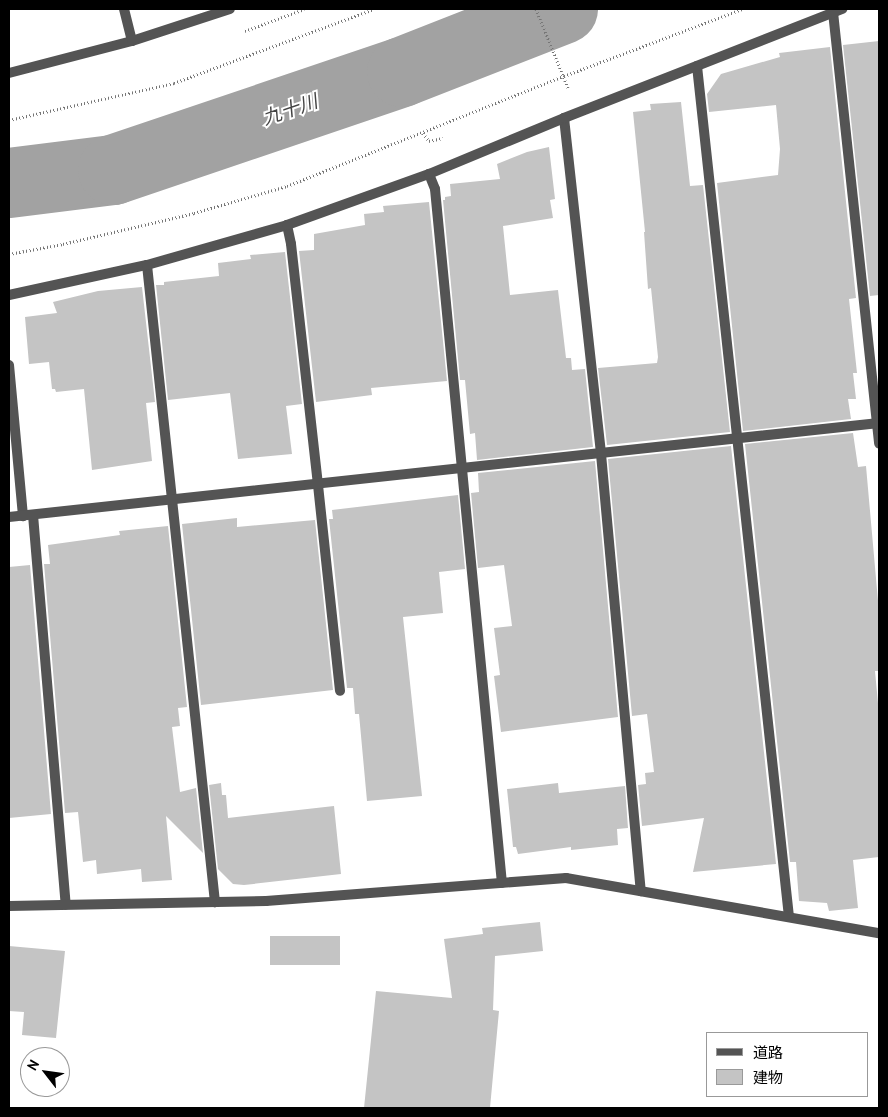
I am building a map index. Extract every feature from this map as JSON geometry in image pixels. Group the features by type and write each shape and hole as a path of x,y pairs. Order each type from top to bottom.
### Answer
{"street":[{"path":"124,9 132,41"},
{"path":"9,74 132,41 230,9"},
{"path":"9,295 147,265 287,225 429,174 564,118 837,11 879,444"},
{"path":"697,66 788,917"},
{"path":"564,118 601,454 641,891"},
{"path":"429,174 435,190 460,470 502,883"},
{"path":"287,225 291,244 340,691"},
{"path":"147,265 214,902"},
{"path":"9,365 28,516 66,905"},
{"path":"9,517 460,470 878,423"},
{"path":"9,906 266,901 566,878 879,933"}],"path":[{"path":"9,120 174,83 374,9"},
{"path":"536,9 566,82"},
{"path":"9,254 63,244 194,213 287,186 564,76 742,9"}],"building":[{"path":"879,41 879,295 870,296 843,45"},
{"path":"830,47 856,298 849,299 857,373 853,373 856,399 848,399 851,419 743,431 717,183 778,175 780,149 776,105 709,112 707,94 721,74 780,57 779,53"},
{"path":"681,102 690,186 703,185 730,432 607,445 598,368 657,363 658,357 651,288 648,289 645,232 633,112 651,110 650,104"},
{"path":"549,147 555,199 550,200 553,218 503,226 510,295 558,290 566,358 571,358 572,370 585,369 593,447 477,460 475,433 470,434 465,380 460,380 443,200 445,200 445,197 451,196 450,184 500,179 497,164 527,152"},
{"path":"429,202 447,381 371,388 372,395 316,402 299,251 314,250 314,234 365,225 364,214 384,212 383,206"},
{"path":"285,252 302,404 286,406 292,454 238,459 230,393 168,400 156,285 164,285 164,282 219,276 218,263 251,259 250,255"},
{"path":"142,287 155,402 146,403 152,461 92,470 84,389 56,392 55,389 52,389 49,362 29,364 25,317 57,313 53,302 98,291"},
{"path":"853,433 858,467 866,466 879,612 879,671 875,671 879,714 879,857 853,860 858,908 829,911 827,903 799,901 796,862 790,862 745,444"},
{"path":"731,446 776,864 693,872 704,818 642,826 638,785 646,784 645,773 654,772 647,714 632,716 608,459"},
{"path":"595,461 618,717 501,732 494,676 500,675 494,628 512,626 504,565 478,568 471,493 479,492 478,473"},
{"path":"458,495 465,569 439,572 443,613 403,617 422,796 367,801 359,714 355,714 353,688 347,688 329,519 333,519 332,510"},
{"path":"237,518 237,527 315,520 333,690 201,705 182,524"},
{"path":"168,526 187,707 178,708 180,726 172,727 180,792 196,788 203,853 166,816 172,880 142,882 141,869 97,874 96,860 83,862 78,812 65,813 44,564 50,564 48,545 120,535 119,531"},
{"path":"30,565 51,814 9,818 9,567"},
{"path":"221,783 222,795 226,795 228,818 334,806 341,874 244,885 233,884 218,869 209,785"},
{"path":"558,783 559,793 625,786 628,828 617,829 618,845 571,850 571,847 518,854 516,847 513,847 507,789"},
{"path":"540,922 543,951 495,956 493,1010 499,1011 490,1108 364,1108 376,991 452,998 444,939 483,934 482,928"},
{"path":"270,936 340,936 340,965 270,965"},
{"path":"9,946 65,951 56,1038 22,1035 24,1012 9,1011"}],"waterway":[{"name":"九十川","path":"9,183 113,170 402,72 563,9"}]}
